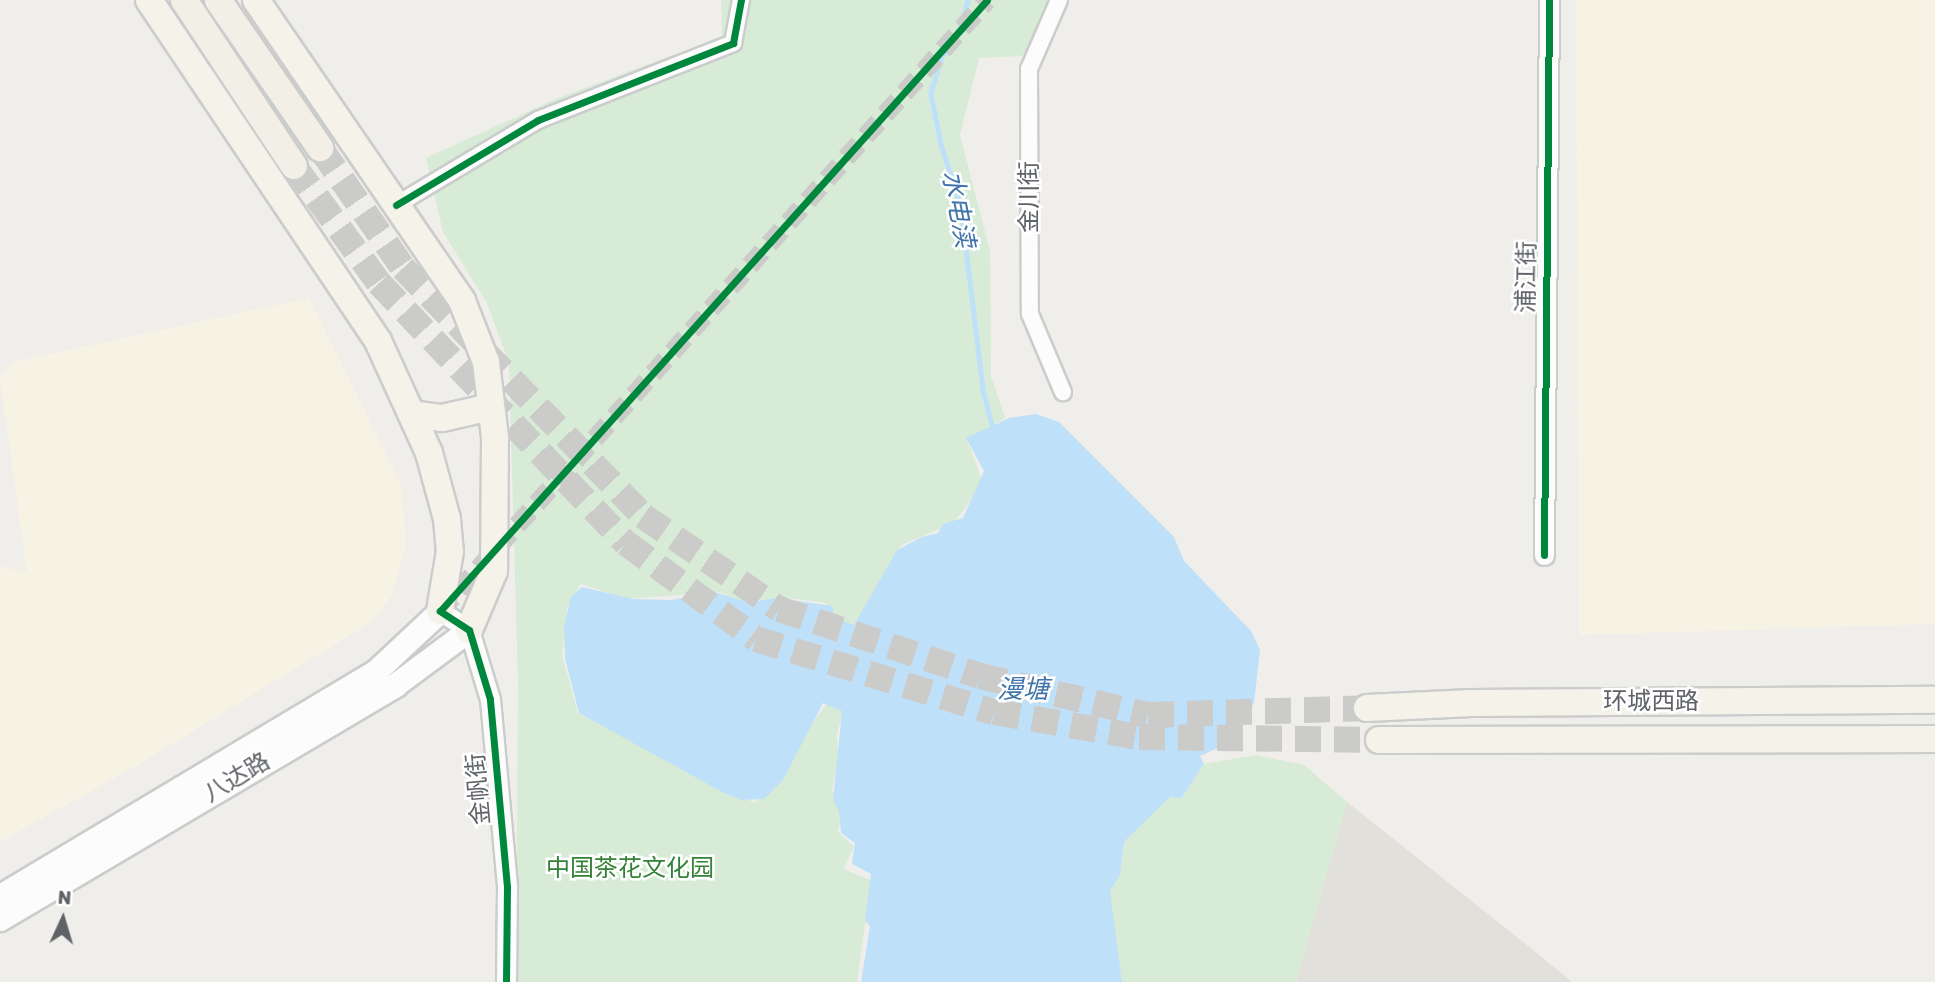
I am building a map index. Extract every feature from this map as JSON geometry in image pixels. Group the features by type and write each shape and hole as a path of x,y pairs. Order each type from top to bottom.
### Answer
{"highway":[{"path":"184,0 294,166"},
{"path":"218,0 320,148"}],"main road":[{"path":"0,896 377,670 440,611 450,551 447,519 429,453 379,341 149,0"},
{"path":"256,0 462,301 486,362 495,438 494,571 469,630"},
{"path":"412,414 442,418 491,407"},
{"name":"八达路","path":"0,919 395,685 469,630"},
{"name":"环城西路","path":"1367,708 1485,703 1935,700"},
{"path":"1379,740 1935,739"}],"street":[{"path":"396,205 538,120 733,43 741,0"},
{"name":"金川街","path":"1059,0 1029,69 1030,314 1063,392"},
{"name":"浦江街","path":"1544,555 1549,0"},
{"path":"440,611 469,630"},
{"name":"金帆街","path":"469,630 490,699 508,887 506,982"}],"shaded area":[{"path":"1576,0 1935,0 1935,624 1579,635"},
{"path":"309,298 401,484 406,544 392,595 373,621 141,763 0,842 0,566 27,573 0,378 14,362"},
{"path":"1347,802 1532,949 1572,982 1296,982"}],"green space":[{"name":"中国茶花文化园","path":"721,0 1049,0 1023,56 979,58 960,135 990,251 991,376 1005,418 967,440 983,483 954,523 901,545 855,626 831,620 826,603 789,598 741,601 719,592 626,599 581,584 567,608 562,655 578,713 755,803 828,702 844,708 837,734 838,759 832,790 842,813 838,832 854,847 843,869 871,880 857,982 516,982 518,683 509,363 487,303 443,232 426,158 558,98 722,37"},
{"path":"1256,755 1304,765 1347,802 1296,982 1122,982 1109,891 1120,875 1124,842 1171,796 1181,799 1204,764"}],"water":[{"name":"漫塘","path":"1036,414 1059,422 1174,537 1184,561 1251,631 1260,650 1254,703 1230,747 1222,746 1200,756 1204,764 1181,799 1171,796 1124,842 1120,875 1110,891 1122,982 861,982 870,926 865,921 871,874 852,864 855,843 841,833 839,811 833,800 842,711 823,703 783,780 764,799 741,800 579,713 565,658 564,626 571,597 582,587 633,599 672,600 711,591 747,602 777,598 833,606 833,618 854,625 897,550 922,537 938,533 943,524 963,518 984,471 966,438 1009,418"}],"waterway":[{"name":"水电渎","path":"968,0 962,25 942,57 931,94 941,144 961,207 983,390 993,429"}],"tunnel":[{"path":"440,611 987,0"},
{"path":"320,148 403,268 643,516 779,609 980,676 1148,715 1367,708"},
{"path":"294,166 379,283 626,543 756,639 994,712 1139,737 1379,740"}],"cycle path":[{"path":"396,205 538,120 733,43 741,0"},
{"path":"506,982 507,887 490,699 469,630 440,611 987,0"},
{"path":"1544,555 1549,0"}]}
